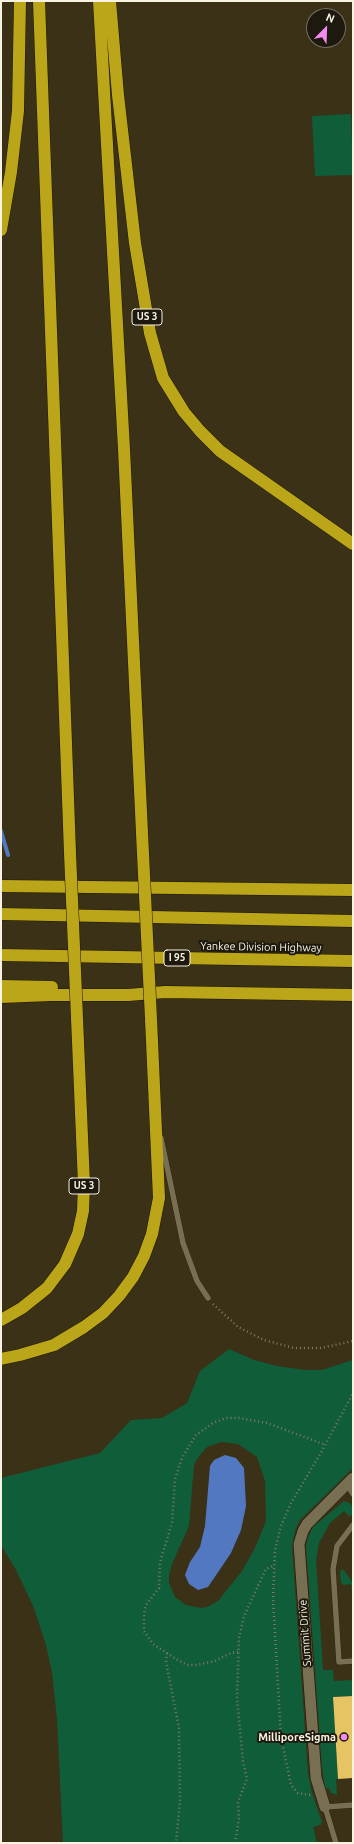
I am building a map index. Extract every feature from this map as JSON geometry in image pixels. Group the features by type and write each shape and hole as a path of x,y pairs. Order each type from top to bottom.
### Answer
{"highway":[{"path":"1,230 8,195 18,111 20,1"},
{"name":"US 3","path":"1,1320 22,1308 47,1288 65,1264 78,1234 83,1212 84,1184 70,853 39,1"},
{"path":"1,1359 42,1349 74,1334 103,1312 119,1296 133,1277 150,1239 159,1198 124,449 99,1"},
{"name":"US 3","path":"110,1 118,95 135,243 150,333 163,378 184,412 220,451 353,544"},
{"path":"1,886 353,890"},
{"path":"1,914 353,921"},
{"name":"Yankee Division Highway","path":"1,955 353,961"},
{"path":"1,986 129,988 165,992"},
{"path":"1,997 51,994 128,995 165,992 353,995"}],"street":[{"name":"Summit Drive","path":"325,1807 316,1778 299,1544 302,1531 306,1524 350,1481"}],"lane":[{"path":"322,994 353,1001"},
{"path":"155,1106 174,1206 183,1244 197,1281 208,1298"},
{"path":"350,1481 353,1494"},
{"path":"353,1526 337,1546 333,1569 339,1662 353,1661"},
{"path":"336,1843 325,1807 353,1805"}],"path":[{"path":"208,1298 238,1327 264,1340 294,1348 334,1346 353,1341"},
{"path":"238,1652 231,1653 215,1661 193,1666 182,1662 153,1644 146,1635 144,1614 148,1600 159,1588 160,1562 172,1523 177,1471 182,1458 192,1440 219,1420 239,1418 267,1423 326,1445"},
{"path":"234,1843 239,1818 238,1802 247,1778 243,1761 237,1698 240,1630 244,1616 265,1571 274,1566"},
{"path":"167,1653 166,1662 179,1728 180,1801 176,1843"}],"green space":[{"path":"351,114 353,175 315,176 312,116"},
{"path":"229,1349 254,1360 277,1366 305,1370 322,1370 353,1360 353,1468 300,1520 296,1528 292,1545 308,1773 312,1793 322,1822 320,1825 313,1827 317,1843 63,1843 57,1719 52,1672 46,1645 34,1608 16,1570 1,1545 1,1478 100,1453 131,1420 162,1418 187,1403 200,1371","holes":["221,1442 238,1444 257,1457 265,1481 266,1521 255,1548 242,1571 218,1601 207,1607 201,1608 186,1605 175,1597 169,1583 169,1575 172,1564 189,1526 194,1465 207,1447"]},
{"path":"344,1501 350,1503 353,1508 353,1515 349,1516 344,1511 330,1523 319,1543 316,1560 323,1670 333,1670 334,1681 353,1680 353,1696 333,1697 338,1779 336,1779 337,1795 331,1793 329,1788 325,1788 322,1768 306,1547 308,1537 313,1527"},
{"path":"343,1569 353,1583 353,1602 351,1584 343,1585 341,1582 340,1571"}],"water":[{"path":"225,1455 236,1458 244,1468 246,1506 241,1530 231,1553 208,1587 198,1590 189,1584 185,1575 190,1562 200,1547 205,1526 210,1466 214,1460"}],"building":[{"name":"MilliporeSigma","path":"353,1696 353,1778 338,1779 333,1697"}],"waterway":[{"path":"1,831 8,855"}],"place":[{"name":"MilliporeSigma","path":"344,1737"}]}
